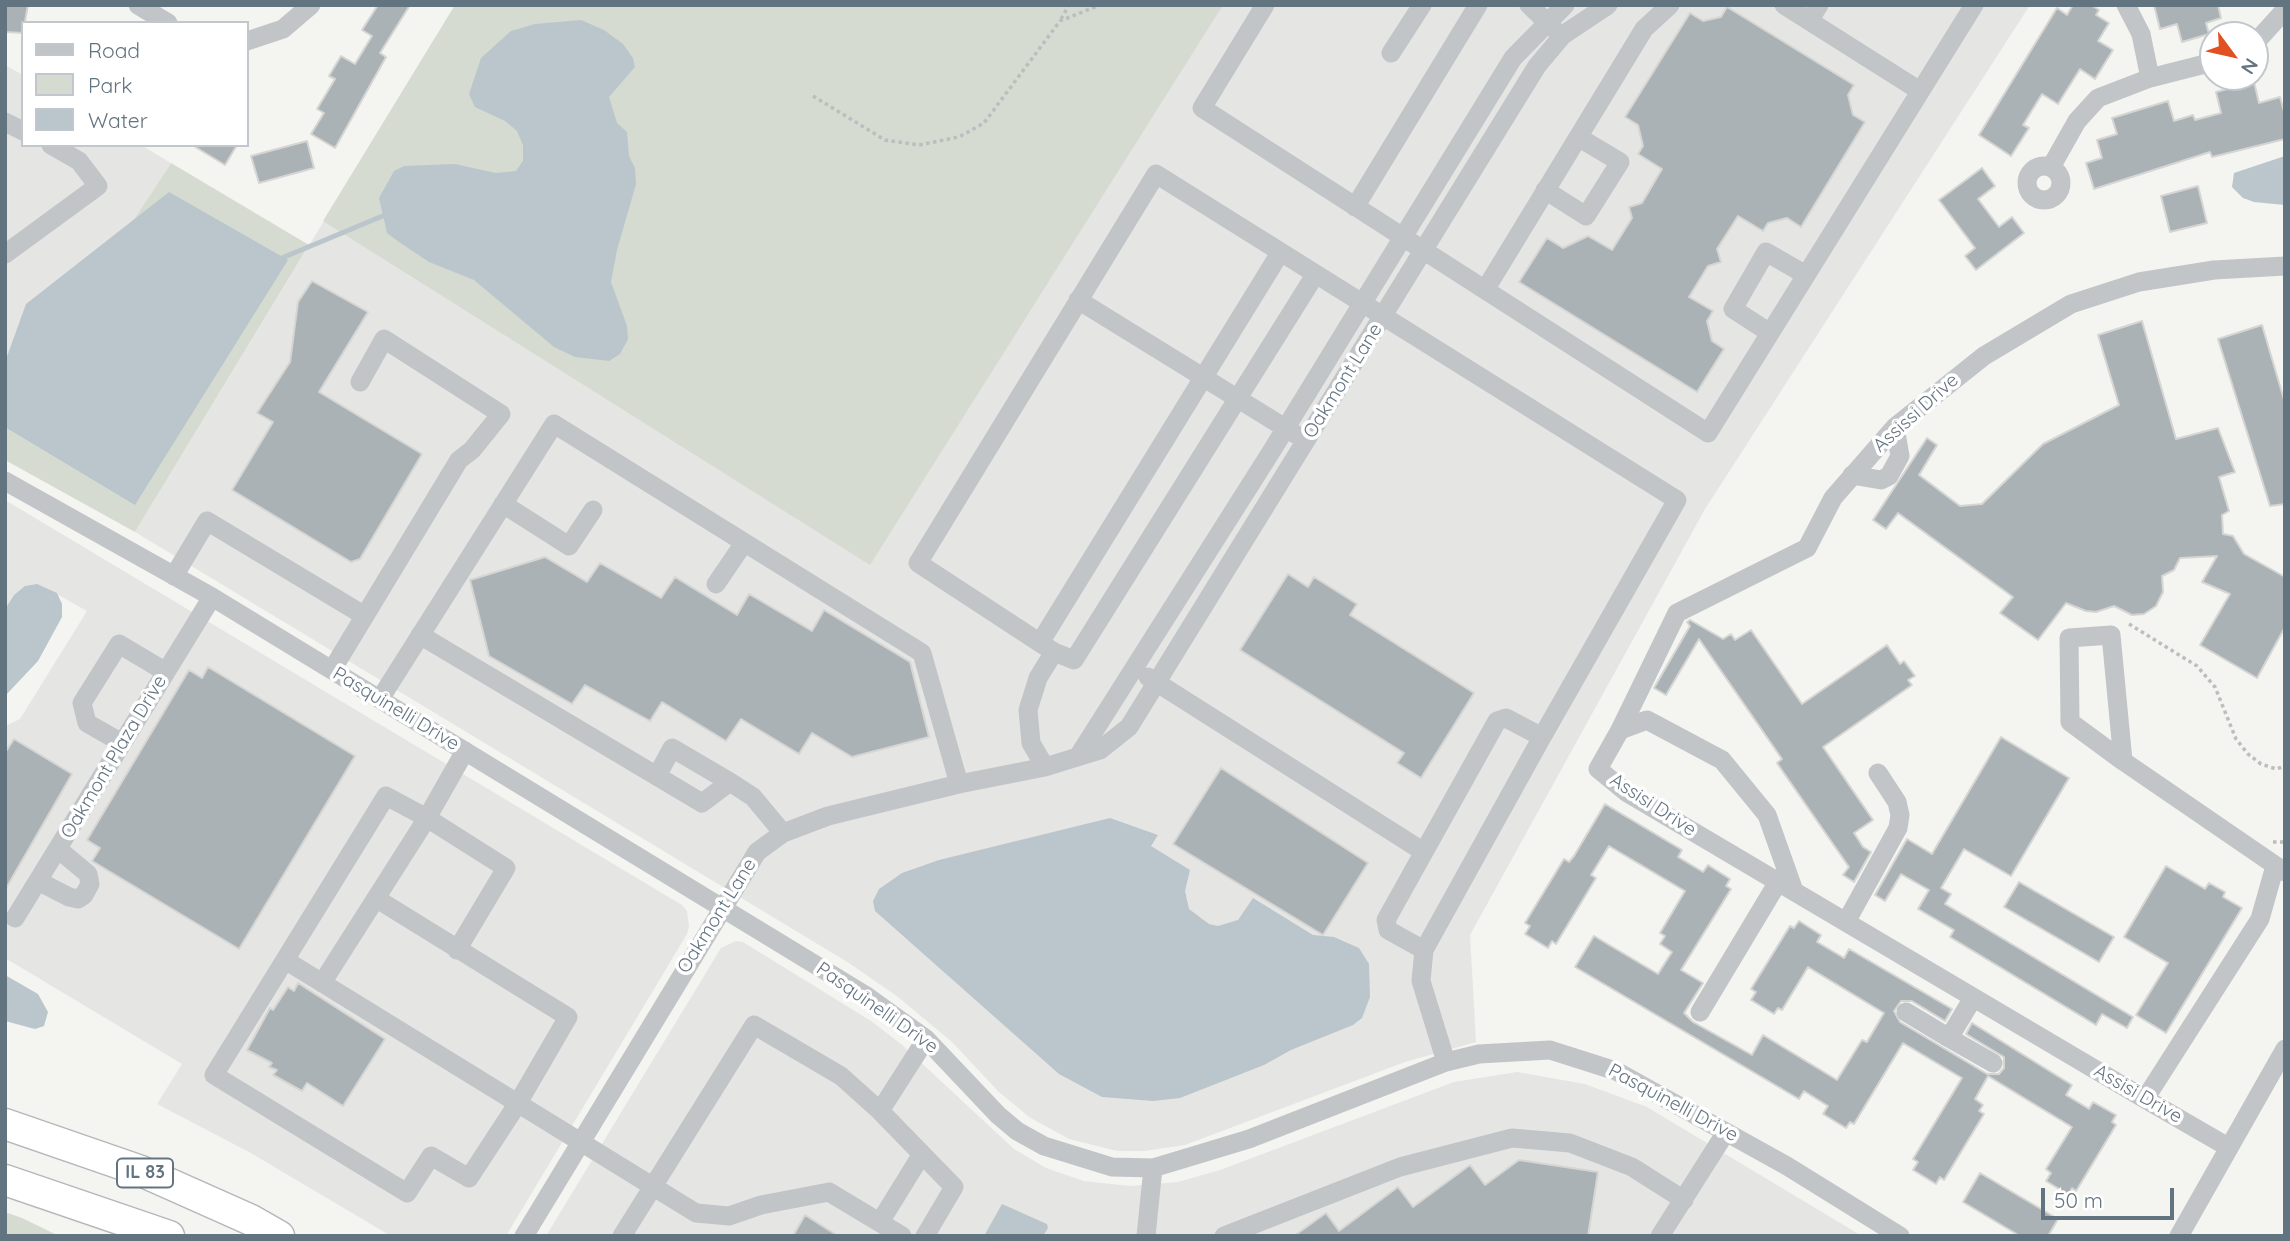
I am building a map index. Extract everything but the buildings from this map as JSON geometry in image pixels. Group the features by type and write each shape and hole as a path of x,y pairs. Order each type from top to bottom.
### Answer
{"highway":[{"name":"IL 83","path":"5,1124 141,1171 251,1220 279,1236"},
{"name":"IL 83","path":"5,1181 169,1236"}],"street":[{"path":"138,5 165,21"},
{"path":"256,39 283,29 311,5"},
{"path":"1265,5 1202,108 1708,433 1973,5"},
{"path":"1391,53 1422,5"},
{"path":"1355,207 1478,5"},
{"path":"1529,5 1545,22 1563,35"},
{"name":"Oakmont Lane","path":"1079,755 1286,428 1513,58 1545,22 1565,5"},
{"path":"1485,290 1644,29 1670,5"},
{"path":"1784,5 1814,13 1920,92"},
{"path":"2126,5 2141,34 2150,78"},
{"name":"Oakmont Lane","path":"524,1236 757,852 783,833 828,816 958,784 1045,767 1100,750 1129,727 1382,317 1425,252 1537,66 1563,35 1605,6"},
{"path":"2269,28 2285,10"},
{"path":"2050,167 2087,106 2098,98 2150,78 2199,66"},
{"path":"5,122 21,130"},
{"path":"1545,190 1586,216 1620,162 1578,137"},
{"path":"5,254 98,186 79,161 54,147"},
{"path":"1315,275 1240,399 1074,660 1047,646 918,563 1156,174 1677,500 1424,950 1421,981 1446,1062"},
{"path":"1770,333 1733,309 1766,252 1806,275"},
{"path":"1045,767 1031,743 1028,710 1047,646 1204,377 1280,253"},
{"name":"Assissi Drive","path":"1620,730 1678,613 1807,548 1833,498 1895,427 1984,356 2070,304 2139,282 2214,270 2285,266"},
{"path":"1078,300 1306,441"},
{"path":"332,670 459,460 472,450 501,414 384,339 360,382"},
{"path":"380,699 554,424 922,653 958,784"},
{"path":"1852,475 1881,480 1889,476 1900,456 1895,427"},
{"name":"Pasquinelli Drive","path":"5,481 212,597 865,995 926,1039 998,1115 1017,1131 1044,1146 1101,1164 1153,1168 1249,1139 1446,1062 1479,1054 1549,1050 1616,1070 1900,1236"},
{"path":"503,504 569,546 593,510"},
{"path":"174,576 206,521 366,615"},
{"path":"716,584 744,542"},
{"name":"Oakmont Plaza Drive","path":"15,918 212,597"},
{"path":"420,635 702,803 730,782"},
{"path":"2123,761 2111,635 2069,638 2070,722 2123,761 2280,869 2260,919 2145,1099"},
{"path":"122,743 87,723 82,703 119,644 166,672"},
{"path":"1136,668 1424,852"},
{"path":"1424,950 1388,930 1385,920 1497,721 1506,718 1542,737"},
{"path":"1620,730 1647,720 1722,760 1767,815 1786,886 1700,1012"},
{"name":"Assisi Drive","path":"1620,730 1598,769 1626,792 2228,1147"},
{"path":"657,776 672,748 753,797 783,833"},
{"path":"322,983 427,818 465,751"},
{"path":"1846,922 1898,828 1900,815 1897,802 1878,773"},
{"path":"377,899 457,950 568,1017 518,1103 469,1178 431,1156 407,1193 214,1075 386,796 427,818 506,868 457,950"},
{"path":"38,881 69,897 78,899 84,895 90,884 88,874 58,849"},
{"path":"285,960 696,1213 729,1216 761,1205 830,1192 902,1236"},
{"path":"1949,1038 1973,998"},
{"path":"1906,1012 1993,1063"},
{"path":"622,1236 754,1025 841,1076 880,1111 954,1187 925,1236"},
{"path":"880,1111 926,1039"},
{"path":"2179,1236 2285,1049"},
{"path":"1660,1236 1726,1132"},
{"path":"1224,1236 1400,1167 1511,1138 1570,1143 1632,1167 1684,1200"},
{"path":"880,1222 922,1154"},
{"path":"1146,1236 1153,1168"}],"path":[{"path":"813,96 885,140 919,145 959,137 985,122 1069,5"},
{"path":"1060,21 1100,5"},
{"path":"2129,624 2197,666 2215,687 2236,739 2248,754 2261,764 2276,769 2285,766"}],"shaded area":[{"path":"455,5 2030,5 1705,509 1470,935 1476,1042 1405,1062 1185,1145 1144,1151 1117,1151 1069,1139 1029,1117 999,1092 952,1042 898,997 849,963 135,532"},
{"path":"5,65 21,74 21,147 144,147 171,163 5,416"},
{"path":"5,500 682,905 687,911 687,934 506,1236 391,1236 249,1152 157,1104 182,1064 5,958 5,726 20,719 87,611 48,589 14,595 5,609"},
{"path":"736,941 743,942 871,1021 901,1044 1014,1149 1046,1168 1084,1181 1130,1186 1178,1182 1220,1170 1454,1082 1517,1072 1585,1084 1647,1107 1862,1236 546,1236 721,948"}],"green space":[{"path":"455,5 1223,5 870,565 323,221"},
{"path":"171,163 309,245 135,532 5,460 5,416"},
{"path":"5,1212 22,1218 59,1236 5,1236"}],"water":[{"path":"581,20 604,30 623,44 633,58 635,67 609,97 617,123 627,132 629,156 635,168 636,184 611,282 627,326 628,339 620,354 609,361 575,357 554,347 474,280 429,262 399,242 387,233 379,198 394,171 404,166 455,164 496,173 516,171 523,161 523,145 517,131 505,121 475,107 469,94 481,58 511,31 535,24"},
{"path":"2285,156 2285,205 2254,202 2243,198 2232,187 2234,173"},
{"path":"169,192 288,260 135,505 5,427 5,362 26,304"},
{"path":"37,584 57,593 62,604 62,617 38,661 5,696 5,609 14,595 25,586"},
{"path":"1110,818 1158,835 1151,846 1190,870 1185,891 1189,909 1209,924 1218,926 1238,920 1253,898 1313,935 1334,937 1359,948 1369,964 1370,997 1362,1018 1353,1025 1291,1050 1264,1065 1180,1098 1153,1101 1102,1097 1059,1074 875,911 873,901 879,889 902,873 939,860"},
{"path":"5,975 38,994 48,1012 44,1026 35,1029 5,1021"},
{"path":"1002,1204 1047,1224 1048,1228 1043,1236 984,1236"}],"waterway":[{"path":"277,260 385,215"}]}
